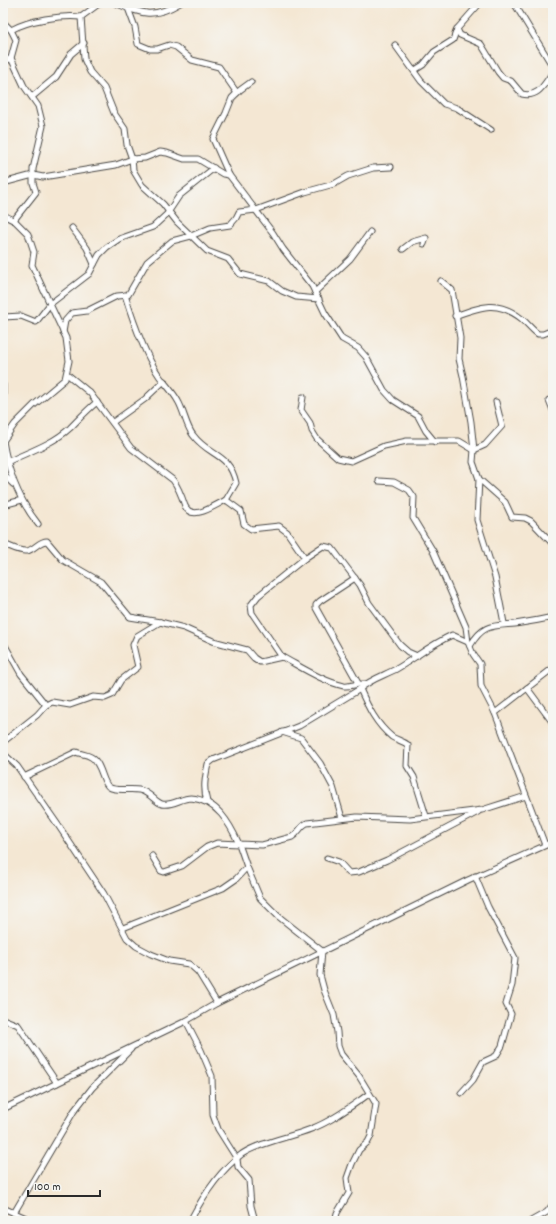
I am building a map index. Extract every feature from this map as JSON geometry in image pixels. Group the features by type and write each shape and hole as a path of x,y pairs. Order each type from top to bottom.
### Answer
{"street":[{"path":"11,30 59,17 81,17 100,3"},
{"path":"115,3 149,15 164,11 180,3"},
{"path":"415,70 434,52 453,40 457,29 480,3"},
{"path":"514,3 553,67"},
{"path":"128,8 135,27 138,44 150,49 157,49 169,45 176,47 192,60 219,67 237,93"},
{"path":"81,17 84,59 90,72 104,88 114,113 125,129 133,170 142,185 164,204 168,211 207,251 228,259 240,274 268,280 282,291 296,297 319,299"},
{"path":"3,22 11,30 16,40 11,58 24,86 38,106 43,126 33,175 33,183 36,192 14,220"},
{"path":"457,29 460,35 481,44 498,72 503,78 511,81 522,94 530,96 537,93 553,72"},
{"path":"32,97 56,77 71,54 84,43"},
{"path":"395,46 415,70 421,81 444,104 457,108 491,130"},
{"path":"3,63 11,58"},
{"path":"251,82 232,98 213,139 229,175 315,292 325,313 342,339 358,348 366,357 384,390 393,400 418,416 426,431 435,442"},
{"path":"3,183 33,175 43,177 116,165 132,159 145,158 160,152 184,159 198,159 223,174 229,175"},
{"path":"63,332 65,321 72,313 87,311 117,296 128,294 147,262 172,241 191,236 210,228 230,225 239,212 256,210 305,192 334,184 348,176 372,168 391,167"},
{"path":"4,317 21,316 36,322 50,304 89,274 94,264 107,247 119,239 153,227 168,211 179,196 214,168"},
{"path":"3,215 14,220 28,234 34,252 32,264 66,338 69,361 67,374 61,384 34,405 15,424 3,441 7,462 15,487 28,511 38,524"},
{"path":"72,228 87,248 94,264"},
{"path":"315,292 350,259 370,232"},
{"path":"403,249 412,242 426,238 424,244"},
{"path":"441,281 452,290 460,338 459,359 474,450 473,462 479,479 477,520 494,577 504,623"},
{"path":"67,374 82,385 97,402 131,448 174,480 178,486 186,508 191,512 196,514 226,500 236,483 234,474 225,459 213,452 193,436 178,400 151,361 135,325 125,295"},
{"path":"456,316 480,307 494,306 513,313 538,334 543,334 553,330"},
{"path":"113,422 145,399 164,381"},
{"path":"3,385 3,399"},
{"path":"303,397 302,410 317,439 338,458 351,461 384,446 407,441 459,441 474,450"},
{"path":"548,400 553,410"},
{"path":"7,462 34,450 70,428 80,416 97,402"},
{"path":"474,450 485,445 502,426 496,402"},
{"path":"3,476 6,477 15,487"},
{"path":"479,479 505,502 512,517 525,518 532,521 553,544"},
{"path":"379,481 394,482 409,490 414,497 413,518 433,551 466,627 469,644 480,664 481,686 495,713 545,845"},
{"path":"3,505 22,500"},
{"path":"226,500 241,511 244,524 251,529 279,526 286,532 305,558"},
{"path":"3,544 21,551 28,551 42,541 46,541 63,560 101,582 130,617 184,628 213,641 247,650 260,662 282,657"},
{"path":"365,684 358,683 346,686 334,683 282,657 252,613 251,605 258,596 305,558 320,548 328,546 332,548 355,578 370,603 400,645 408,652 417,656"},
{"path":"355,578 320,601 316,605 316,608 358,683"},
{"path":"469,644 476,635 486,629 504,623 514,624 553,618"},
{"path":"3,742 37,715 46,705 52,702 70,705 93,697 105,698 112,694 121,680 138,666 133,645 137,636 160,622"},
{"path":"207,802 204,789 208,764 298,726 360,690 365,684 398,668 434,643 452,635 469,644"},
{"path":"3,642 21,674 46,705"},
{"path":"495,713 553,668"},
{"path":"527,688 553,723"},
{"path":"360,690 376,720 393,738 402,740 408,745 407,766 414,777 426,816"},
{"path":"282,732 301,738 320,763 333,787 342,818"},
{"path":"24,777 76,752 90,756 97,762 105,784 109,788 138,790 149,793 160,803 170,804 190,798 207,802 227,819 239,844 260,898 278,916 322,951"},
{"path":"3,753 8,756 24,777 104,894 127,938 136,946 169,961 189,964 198,972 217,1003"},
{"path":"327,858 339,862 349,873 359,872 387,860 482,810 526,796"},
{"path":"152,856 161,871 164,872 182,866 203,849 217,843 262,845 292,837 297,834 303,825 307,823 357,817 399,819 482,810"},
{"path":"3,1108 186,1021 217,1003 475,876 553,842"},
{"path":"123,928 223,888 247,867"},
{"path":"461,1093 473,1080 483,1062 496,1056 502,1046 509,1026 511,1014 506,1004 515,970 515,958 488,907 475,876"},
{"path":"322,951 320,975 334,1015 338,1046 341,1054 359,1076 368,1094 376,1104 371,1136 368,1142 359,1150 352,1164 347,1178 349,1193 337,1214 335,1221"},
{"path":"3,1018 18,1025 57,1083"},
{"path":"186,1021 212,1076 213,1115 218,1129 237,1159 238,1167 250,1180 250,1206 255,1221"},
{"path":"14,1213 74,1111 92,1088 135,1045"},
{"path":"190,1221 204,1194 237,1159 254,1148 307,1131 333,1119 368,1094"},
{"path":"531,1221 547,1212 553,1204"},
{"path":"3,1208 25,1219 33,1221"}]}
